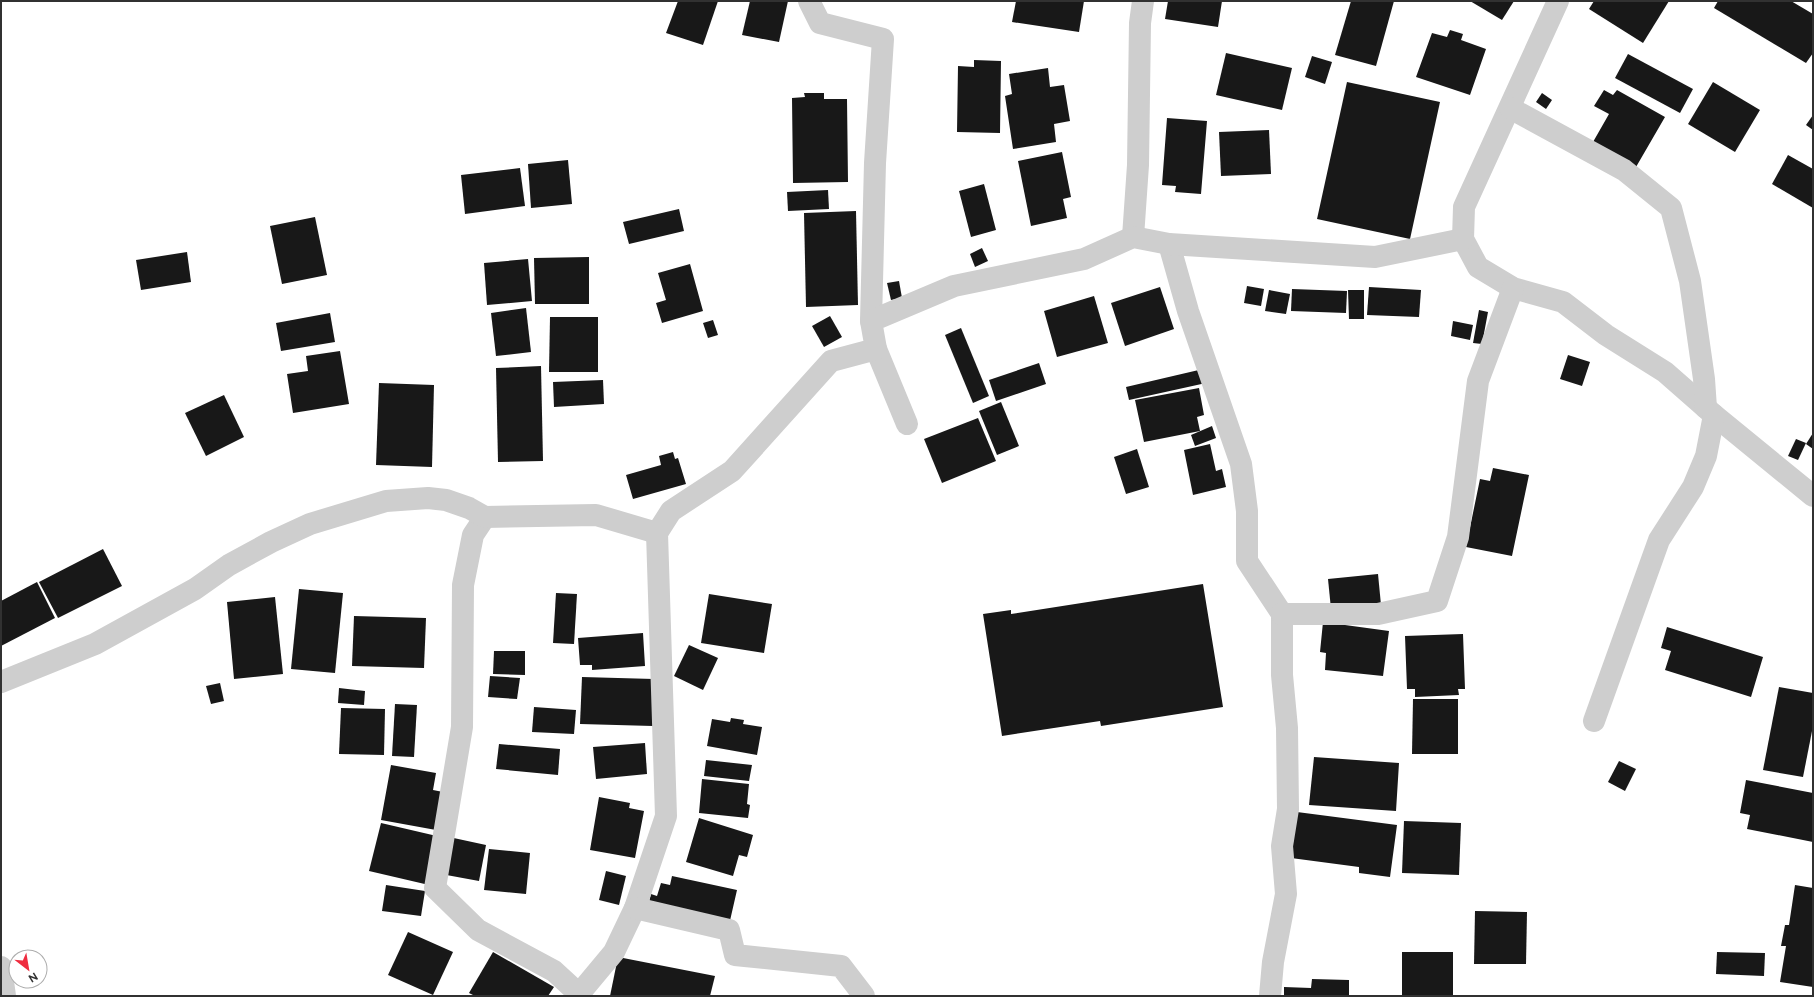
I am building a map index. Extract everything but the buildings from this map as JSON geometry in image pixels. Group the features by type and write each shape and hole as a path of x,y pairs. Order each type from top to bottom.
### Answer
{"street":[{"path":"809,1 820,23 883,39 875,163 872,321 876,349 907,424"},
{"path":"1133,237 1138,165 1140,23 1143,1"},
{"path":"1558,1 1464,207 1462,239 1478,267 1513,288 1563,302 1606,335 1665,372 1710,412 1813,496"},
{"path":"1510,108 1624,170 1671,208 1690,281 1710,412 1706,456 1693,487 1659,540 1594,721"},
{"path":"872,321 954,286 1084,259 1133,237 1169,244 1375,257 1462,239"},
{"path":"1169,244 1188,311 1241,464 1247,511 1247,561 1282,614 1282,675 1287,728 1288,809 1282,846 1286,894 1273,962 1270,996"},
{"path":"1282,614 1378,614 1437,601 1458,537 1478,381 1513,288"},
{"path":"485,516 473,535 463,585 462,727 435,888 478,930 554,970 579,995 614,952 635,908 666,816 657,533 671,511 732,471 831,361 876,349"},
{"path":"1,682 95,644 195,589 230,565 271,542 310,524 386,501 428,498 446,500 469,508 485,516 596,515 657,533"},
{"path":"635,908 729,930 735,955 841,966 864,996"},
{"path":"1,967 6,996"}]}
